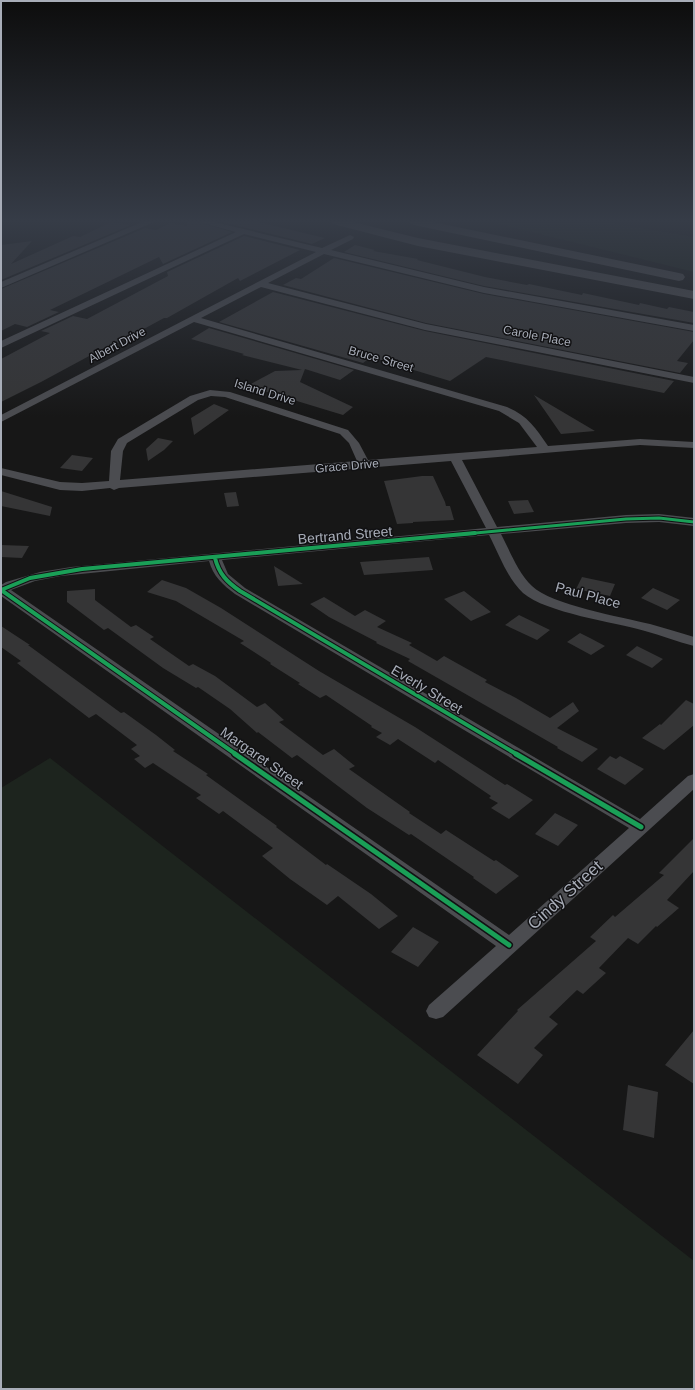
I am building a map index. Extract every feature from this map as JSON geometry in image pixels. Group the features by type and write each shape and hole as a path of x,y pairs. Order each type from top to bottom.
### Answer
{"highway":[{"path":"652,287 694,295"}],"street":[{"path":"1,345 125,287"},
{"name":"Albert Drive","path":"1,419 255,287"},
{"name":"Carole Place","path":"271,287 436,329 694,380"},
{"path":"472,287 694,328"},
{"name":"Bruce Street","path":"194,319 503,409 519,416 524,420 544,449"},
{"name":"Island Drive","path":"114,486 117,451 122,441 194,398 210,393 226,394 344,432 356,445 364,465"},
{"name":"Grace Drive","path":"1,471 60,486 114,486 640,442 694,445"},
{"name":"Paul Place","path":"455,457 492,532 516,575 528,590 543,599 561,606 650,628 694,642"},
{"name":"Bertrand Street","path":"1,590 27,578 53,573 643,518 669,518 694,522"},
{"name":"Everly Street","path":"215,558 218,570 225,580 240,591 641,827"},
{"name":"Margaret Street","path":"1,590 509,945"},
{"name":"Cindy Street","path":"436,1011 694,780"}],"shaded area":[{"path":"50,758 694,1261 694,1389 1,1389 1,788"}],"building":[{"path":"6,287 98,287 50,310 59,312 27,327 15,324 1,331 1,289"},
{"path":"148,287 222,287 167,318 164,318 107,349 104,348 1,402 1,359 50,333 41,331 73,316 87,319"},
{"path":"290,287 454,287 484,294 694,332 694,340 677,361 688,363 680,373 426,323"},
{"path":"489,287 543,287 582,295 583,293 639,305 640,303 667,309 669,307 694,312 694,323"},
{"path":"273,292 425,331 674,381 664,393 486,357 450,381 371,357 363,363 219,322"},
{"path":"209,328 354,370 340,380 305,369 300,382 353,407 343,415 247,386 275,371 302,370 242,355 244,354 191,339"},
{"path":"534,395 595,431 561,434"},
{"path":"214,404 229,410 194,435 191,418"},
{"path":"158,438 173,441 164,450 148,461 146,449"},
{"path":"72,455 93,458 82,471 60,468"},
{"path":"433,476 446,506 450,506 454,520 397,524 384,481"},
{"path":"1,491 52,507 50,516 1,506"},
{"path":"236,492 239,506 227,507 224,493"},
{"path":"528,500 534,512 514,514 508,501"},
{"path":"1,545 29,546 22,558 1,557"},
{"path":"429,557 433,570 364,575 360,562"},
{"path":"274,566 303,584 278,586"},
{"path":"582,577 615,584 610,596 576,589"},
{"path":"162,580 186,588 221,608 319,671 415,727 505,785 507,784 533,800 509,819 491,808 498,803 489,798 491,796 438,760 435,763 398,739 390,745 376,737 382,733 371,727 372,726 326,695 320,698 298,684 300,683 240,643 244,641 176,601 147,592"},
{"path":"653,588 680,600 667,610 641,598"},
{"path":"95,589 95,600 131,627 136,625 154,637 150,639 189,666 193,664 215,676 257,707 265,703 284,720 279,722 323,755 334,749 355,766 349,769 410,812 409,813 441,834 446,830 494,861 496,860 519,876 496,894 473,878 474,877 411,834 409,835 367,808 297,755 292,758 258,732 257,733 230,709 198,687 196,688 163,668 108,628 104,630 67,602 67,591"},
{"path":"464,591 491,612 471,621 444,599"},
{"path":"324,597 355,616 365,610 386,621 377,627 412,643 409,645 437,661 444,656 487,680 485,682 550,718 573,702 579,711 557,728 598,749 582,762 408,661 410,659 376,643 377,642 329,617 310,604"},
{"path":"519,615 550,630 537,640 505,625"},
{"path":"1,626 30,645 28,645 121,713 124,712 156,735 175,750 173,751 208,774 206,775 277,826 276,827 326,865 327,864 371,894 398,916 379,929 338,896 327,905 290,879 262,856 273,848 223,811 219,814 196,798 201,795 153,763 145,768 134,759 140,756 131,749 137,745 96,714 89,718 17,663 21,661 1,647"},
{"path":"580,633 605,646 591,655 567,642"},
{"path":"637,646 663,659 652,668 626,655"},
{"path":"686,700 694,704 694,725 664,750 642,738 660,724 661,725"},
{"path":"610,756 616,759 620,756 644,769 625,785 597,769"},
{"path":"555,813 578,825 558,846 535,834"},
{"path":"694,838 694,871 667,900 679,908 657,927 656,926 638,944 628,938 599,968 606,973 583,994 577,990 549,1017 558,1024 534,1048 543,1055 518,1084 477,1055 518,1011 517,1010 596,941 590,937 613,915 615,917 664,875 659,873"},
{"path":"413,927 439,942 418,967 391,952"},
{"path":"694,1030 694,1084 665,1065"},
{"path":"628,1085 658,1092 654,1138 623,1130"}],"cycle path":[{"path":"1,590 30,578 82,569 626,519 659,518 694,522"},
{"path":"215,558 218,569 223,577 240,591 641,827"},
{"path":"1,590 509,945"}]}
